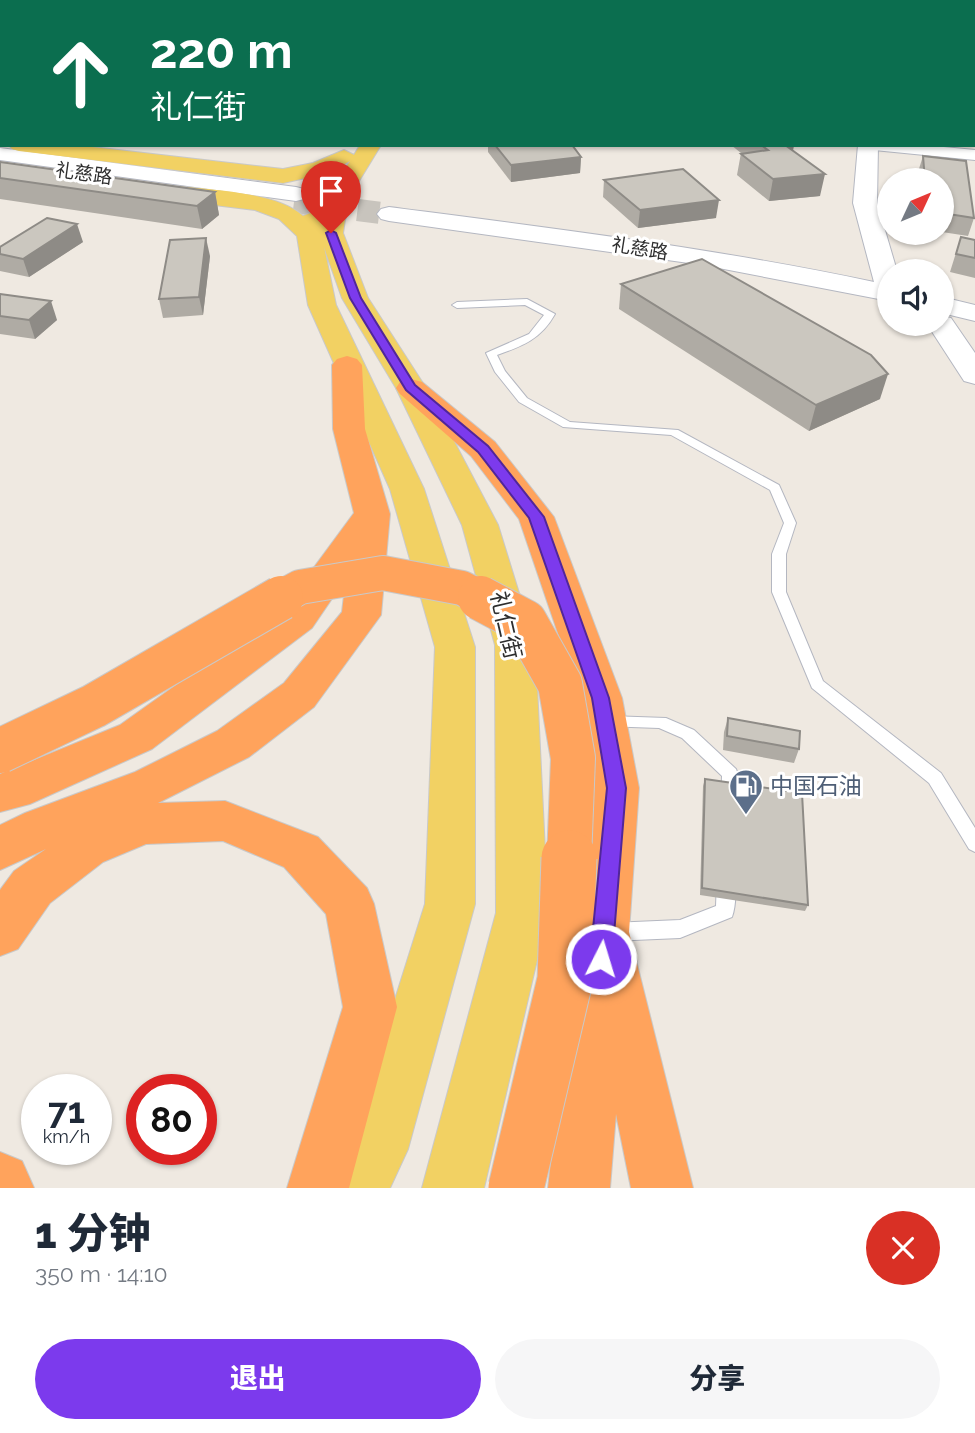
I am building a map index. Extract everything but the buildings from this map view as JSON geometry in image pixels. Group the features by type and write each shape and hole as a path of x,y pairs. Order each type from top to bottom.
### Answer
{"highway":[{"path":"0,849 42,827 151,786 233,744 299,695 361,615 372,514 349,429 347,365"},
{"path":"411,388 483,449 536,517 601,698 616,788 579,1188"},
{"path":"0,793 14,790 136,737 298,618 372,514"},
{"path":"0,751 94,706 300,587 383,573 462,588 525,622 560,684 573,758 565,980 516,1188"},
{"path":"0,932 32,887 86,847 144,824 225,821 301,852 349,904 369,1007 318,1188"},
{"path":"603,932 662,1188"},
{"path":"0,1183 3,1188"}],"main road":[{"path":"36,147 283,176 320,168 355,149"},
{"path":"868,147 865,203 881,259"},
{"path":"0,170 259,204 288,214 320,198 355,149"},
{"name":"礼仁街","path":"355,149 337,199 331,233 355,298 411,388 480,525 515,645 522,913 453,1188"},
{"name":"礼慈路","path":"0,153 299,210"},
{"name":"礼慈路","path":"0,162 299,210"},
{"path":"299,210 323,305 347,365 407,489 455,648 450,904 378,1149 356,1188"},
{"name":"礼慈路","path":"389,210 877,285"},
{"path":"954,297 975,301"},
{"path":"954,308 975,313"},
{"path":"949,336 975,375"}],"street":[{"path":"894,147 975,155"}],"lane":[{"path":"457,305 527,302 550,314 533,338 491,353 500,372 523,400 567,425 674,432 775,488 790,523 779,554 779,592 817,684 935,778 975,844"},
{"path":"605,722 660,723 688,734 730,774 728,815"},
{"path":"603,932 680,929 725,911 727,856"}],"tunnel":[{"path":"294,202 389,214"}],"place":[{"name":"中国石油","path":"746,816"}],"route":[{"path":"331,233 355,298 411,388 483,449 536,517 601,698 616,788 601,959"}]}
